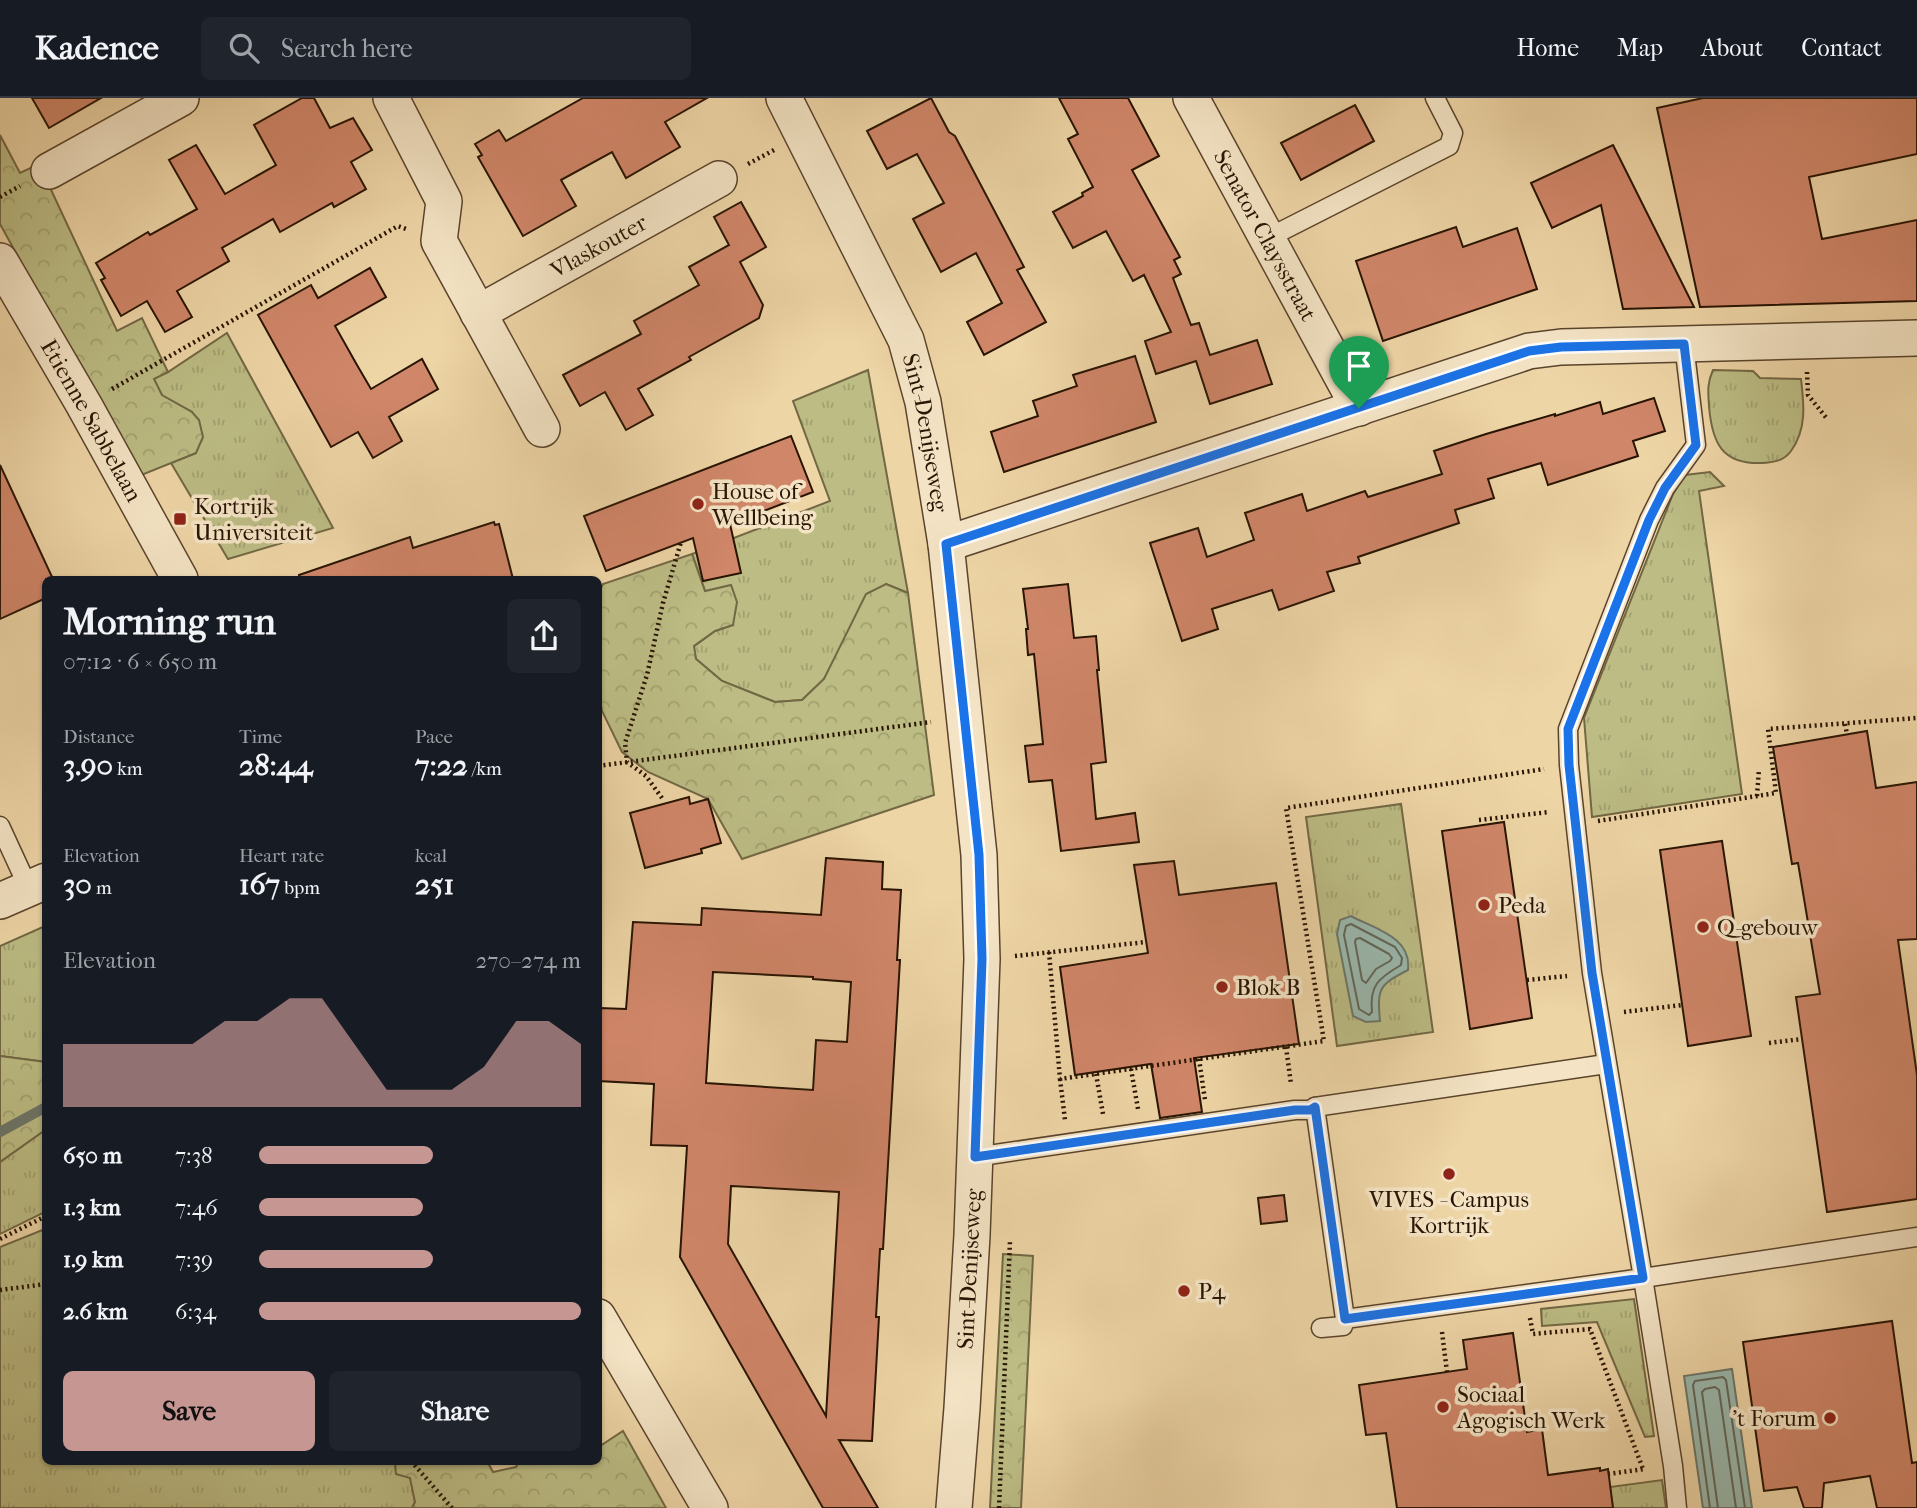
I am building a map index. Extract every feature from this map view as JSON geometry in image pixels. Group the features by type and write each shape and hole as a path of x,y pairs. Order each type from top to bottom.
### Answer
{"street":[{"path":"49,171 181,98"},
{"name":"Sint-Denijseweg","path":"783,98 906,340 923,402 946,544 979,855 982,959 975,1157 954,1508"},
{"name":"Senator Claysstraat","path":"1191,98 1359,408"},
{"path":"401,101 444,201 439,241 542,429"},
{"name":"Vlaskouter","path":"478,313 719,179"},
{"name":"Etienne Sabbelaan","path":"0,261 178,576"},
{"path":"946,544 1529,351 1561,347 1917,338"},
{"path":"602,1324 710,1508"}],"lane":[{"path":"1266,239 1449,146 1454,133 1435,98"},
{"path":"1677,1508 1673,1466 1592,973 1569,765 1568,729 1649,520 1665,488 1696,445 1684,344"},
{"path":"0,826 25,890"},
{"path":"975,1157 1310,1110 1315,1107 1606,1064"},
{"path":"1315,1107 1345,1319 1343,1326 1321,1328"},
{"path":"1345,1319 1917,1237"}],"path":[{"path":"719,179 802,135"},
{"path":"83,405 398,226 439,241"},
{"path":"1805,341 1808,395 1828,420"},
{"path":"662,798 646,776 627,762 625,743 647,676 663,603 681,542"},
{"path":"602,765 963,718"},
{"path":"1479,820 1575,817 1776,793 1768,729 1917,718"},
{"path":"1846,724 1847,734"},
{"path":"1060,1079 1324,1041 1286,808 1569,765"},
{"path":"1757,796 1759,769"},
{"path":"982,959 1146,942"},
{"path":"1049,952 1068,1144"},
{"path":"1527,980 1592,973"},
{"path":"1599,1015 1682,1005"},
{"path":"1769,1043 1802,1039"},
{"path":"1286,1047 1295,1110"},
{"path":"1199,1059 1209,1124"},
{"path":"1131,1069 1142,1133"},
{"path":"1096,1074 1107,1138"},
{"path":"0,1239 42,1218"},
{"path":"999,1508 1010,1241"},
{"path":"0,1290 42,1285"},
{"path":"1525,1295 1533,1334 1590,1329 1643,1469"},
{"path":"1439,1306 1447,1372"},
{"path":"414,1465 452,1508"},
{"path":"1608,1474 1673,1466"}],"green space":[{"path":"0,135 20,173 39,164 117,331 142,318 168,372 154,379 162,395 192,412 199,420 203,437 196,453 139,476 0,224"},
{"path":"227,333 333,528 228,559 171,463 196,453 192,412 162,396 153,378 168,372"},
{"path":"868,370 908,593 886,584 845,640 824,679 802,700 775,702 722,681 696,659 693,647 715,631 733,625 705,591 692,554 830,501 793,401"},
{"path":"1713,370 1753,371 1760,378 1801,379 1802,425 1796,443 1785,457 1771,462 1749,463 1729,456 1722,449 1710,419 1708,392"},
{"path":"1710,472 1724,486 1699,491 1742,794 1592,817 1584,718 1673,494 1685,475"},
{"path":"692,554 705,591 731,585 737,602 733,625 715,631 694,646 696,659 722,681 775,702 802,700 824,679 866,594 886,584 908,593 934,795 742,859 708,799 648,772 622,752 602,711 603,584"},
{"path":"1401,804 1433,1032 1337,1046 1306,817"},
{"path":"42,927 42,1062 0,1056 0,946"},
{"path":"0,1056 42,1061 42,1132 0,1162"},
{"path":"42,1132 42,1213 0,1234 0,1162"},
{"path":"42,1230 42,1465 395,1465 396,1474 410,1477 415,1502 412,1508 0,1508 0,1247"},
{"path":"1003,1254 1033,1256 1021,1508 990,1508"},
{"path":"1634,1299 1654,1436 1645,1437 1597,1322 1542,1326 1541,1309"},
{"path":"623,1431 666,1508 412,1508 415,1502 410,1478 396,1474 395,1465 489,1465 493,1472 517,1465 602,1465 602,1445"},
{"path":"1662,1480 1666,1508 1613,1508 1610,1487"}],"water":[{"path":"1351,916 1381,930 1398,942 1408,959 1408,970 1382,989 1379,1001 1380,1021 1366,1022 1353,1016 1337,934 1340,920"},
{"path":"1732,1369 1752,1508 1703,1508 1684,1376"}],"building":[{"path":"32,98 101,98 49,128"},
{"path":"302,98 314,98 330,128 353,118 372,150 351,162 366,189 334,207 332,203 280,232 273,219 222,248 229,261 177,291 192,317 165,332 147,301 121,316 101,280 105,278 96,263 148,232 150,235 197,209 169,160 196,145 225,194 276,165 254,125"},
{"path":"583,98 707,98 665,122 680,147 626,178 612,152 561,180 576,206 523,236 478,157 482,155 475,144 499,130 506,141"},
{"path":"931,98 949,132 955,136 1024,267 1017,270 1046,322 984,355 967,322 1002,303 976,253 941,272 913,219 944,203 917,154 887,169 867,131"},
{"path":"1059,98 1128,98 1159,156 1132,170 1180,257 1174,260 1181,274 1173,278 1191,325 1199,323 1210,355 1257,340 1272,384 1210,404 1196,361 1156,374 1145,341 1171,332 1144,275 1133,281 1106,231 1073,248 1053,212 1083,196 1082,193 1093,187 1068,139 1078,134"},
{"path":"1703,98 1917,98 1917,154 1809,177 1822,239 1917,220 1917,301 1700,307 1657,108"},
{"path":"1355,105 1374,141 1301,180 1281,143"},
{"path":"1613,145 1694,307 1623,309 1601,205 1552,228 1531,183"},
{"path":"741,202 766,247 740,262 763,305 759,318 638,389 653,415 626,430 605,392 580,406 563,375 641,334 634,321 699,285 689,267 729,245 714,217"},
{"path":"1456,227 1463,247 1517,228 1537,289 1383,341 1356,261"},
{"path":"370,268 386,297 335,326 371,389 422,359 438,389 389,417 402,441 373,458 358,432 331,447 258,315 311,285 318,298"},
{"path":"1135,356 1156,422 1004,472 991,432 1038,416 1033,401 1077,386 1073,375"},
{"path":"1654,398 1665,431 1633,441 1638,456 1548,485 1541,463 1488,479 1494,498 1455,510 1459,523 1358,557 1360,563 1327,572 1334,591 1279,610 1272,590 1212,609 1218,629 1182,641 1150,543 1198,528 1207,557 1254,540 1245,513 1302,494 1307,511 1365,491 1368,497 1442,474 1434,451 1600,402 1603,414"},
{"name":"House of Wellbeing","path":"791,436 813,492 730,524 741,573 703,581 693,538 606,571 584,516"},
{"path":"0,465 52,576 42,576 42,600 0,619"},
{"path":"494,522 495,525 499,524 512,576 299,576 410,537 413,548"},
{"path":"1068,584 1074,638 1096,636 1106,762 1091,764 1096,819 1135,813 1139,842 1061,851 1052,780 1029,782 1025,746 1043,744 1034,654 1028,655 1023,589"},
{"path":"1867,731 1876,788 1917,782 1917,939 1898,940 1917,1075 1917,1199 1827,1212 1796,997 1820,994 1798,863 1792,864 1773,747"},
{"path":"689,797 690,804 708,799 721,843 701,849 702,853 645,868 630,813"},
{"name":"Peda","path":"1504,822 1532,1018 1470,1029 1442,831"},
{"name":"Q-gebouw","path":"1722,841 1751,1036 1688,1046 1660,850"},
{"path":"826,858 883,862 882,889 901,890 897,960 900,960 883,1249 880,1249 876,1317 879,1317 872,1441 839,1440 878,1508 823,1508 680,1257 687,1146 651,1145 654,1084 602,1081 602,1008 626,1009 633,922 701,925 702,908 821,915","holes":["713,972 813,977 851,982 847,1042 816,1040 813,1090 706,1083","731,1186 839,1192 826,1416 728,1244"]},
{"name":"Blok B","path":"1174,861 1179,895 1276,883 1299,1044 1194,1058 1202,1112 1160,1118 1151,1064 1075,1075 1060,967 1148,953 1134,865"},
{"path":"1284,1195 1287,1221 1261,1224 1258,1198"},
{"name":"'t Forum","path":"1892,1321 1912,1463 1917,1462 1917,1508 1877,1508 1870,1476 1824,1483 1822,1508 1804,1508 1797,1487 1764,1491 1743,1342"},
{"name":"Sociaal Agogisch Werk","path":"1513,1333 1527,1432 1542,1429 1548,1475 1608,1469 1613,1508 1397,1508 1386,1433 1366,1435 1359,1385 1467,1369 1463,1340"}],"waterway":[{"path":"0,1132 42,1109"}],"place":[{"name":"House of Wellbeing","path":"698,504"},
{"name":"Kortrijk Universiteit","path":"180,519"},
{"name":"Peda","path":"1484,905"},
{"name":"Q-gebouw","path":"1703,927"},
{"name":"Blok B","path":"1222,987"},
{"name":"VIVES - Campus Kortrijk","path":"1449,1174"},
{"name":"P4","path":"1184,1291"},
{"name":"Sociaal Agogisch Werk","path":"1443,1407"},
{"name":"'t Forum","path":"1830,1418"}],"route":[{"path":"1684,344 1696,445 1665,488 1649,520 1568,729 1569,765 1592,973 1643,1278 1345,1319 1315,1107 1310,1110 975,1157 982,959 979,855 946,544 1359,408 1529,351 1561,347 1684,344"}]}
